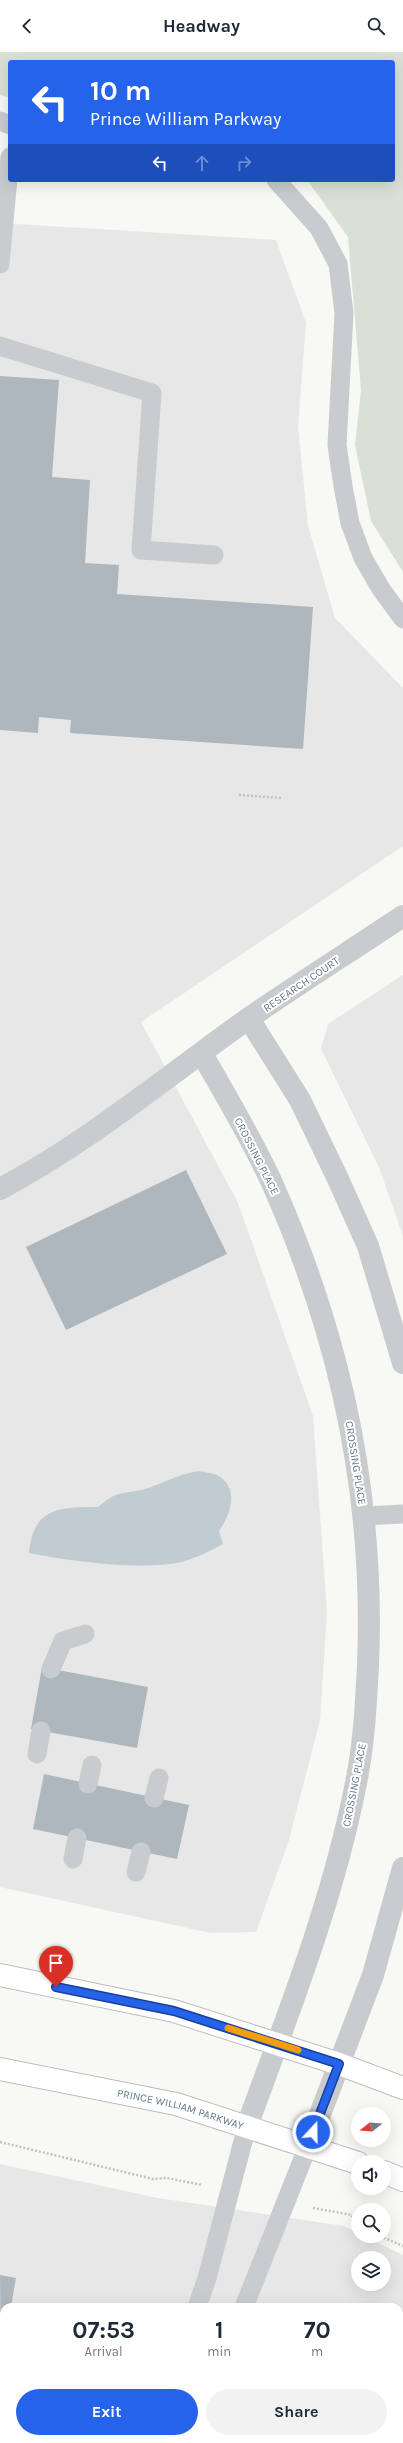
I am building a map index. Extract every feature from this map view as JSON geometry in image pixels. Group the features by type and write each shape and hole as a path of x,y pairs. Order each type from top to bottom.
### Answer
{"highway":[{"path":"0,1975 174,2011 278,2043 403,2088"},
{"name":"PRINCE WILLIAM PARKWAY","path":"0,2069 176,2104 351,2161"},
{"path":"391,2175 403,2180"}],"street":[{"name":"RESEARCH COURT","path":"202,1054 249,1019 403,916"},
{"path":"249,1019 300,1100 341,1185 368,1246 403,1363"},
{"path":"0,1189 29,1174 202,1054"},
{"name":"CROSSING PLACE","path":"202,1054 271,1180 313,1285 333,1350 348,1411 364,1516 369,1575 369,1624 362,1751 339,1856 301,1977 247,2126"},
{"path":"308,2146 373,1975 403,1868"}],"lane":[{"path":"0,264 8,178"},
{"path":"278,182 319,228 338,264 344,313 337,445 343,486 350,523 363,558 381,589 403,619"},
{"path":"0,346 152,393 141,550 214,555"},
{"path":"364,1516 403,1514"},
{"path":"51,1669 63,1641 85,1634"},
{"path":"37,1754 41,1731"},
{"path":"88,1784 92,1764"},
{"path":"154,1798 159,1778"},
{"path":"73,1859 77,1838"},
{"path":"136,1872 141,1852"},
{"path":"198,2303 207,2278 247,2126"},
{"path":"246,2303 308,2146"}],"path":[{"path":"239,795 282,798"},
{"path":"0,2142 154,2179 167,2178"},
{"path":"391,2241 403,2246"}],"shaded area":[{"path":"0,52 403,52 403,572 371,521 355,445 361,390 348,237 308,182 395,182 395,60 8,60 8,97 0,95"},
{"path":"0,223 276,240 306,323 298,426 308,526 335,618 403,688 403,846 141,1022 238,1203 313,1416 327,1612 320,1720 289,1840 256,1932 211,1933 0,1887"},
{"path":"403,975 403,1236 379,1167 321,1049 328,1024"},
{"path":"198,1471 217,1475 224,1480 229,1487 231,1494 230,1509 219,1531 223,1544 208,1552 181,1562 146,1566 84,1562 29,1553 31,1538 36,1527 42,1519 50,1513 71,1508 98,1507 116,1495 145,1489 178,1476"},
{"path":"0,2164 158,2198 344,2226 351,2230 351,2243 378,2243 403,2255 403,2303 0,2303"}],"building":[{"path":"0,376 59,380 52,477 90,480 85,563 119,565 117,594 313,607 303,749 70,733 71,720 39,717 38,733 0,730"},
{"path":"186,1170 227,1254 66,1330 26,1247"},
{"path":"42,1667 148,1687 137,1748 31,1729"},
{"path":"44,1774 189,1805 177,1859 33,1829"},
{"path":"0,2275 16,2278 12,2303 0,2303"}],"slow traffic":[{"path":"228,2028 298,2050"}],"route":[{"path":"56,1987 174,2011 278,2043 339,2064 313,2132"}]}
